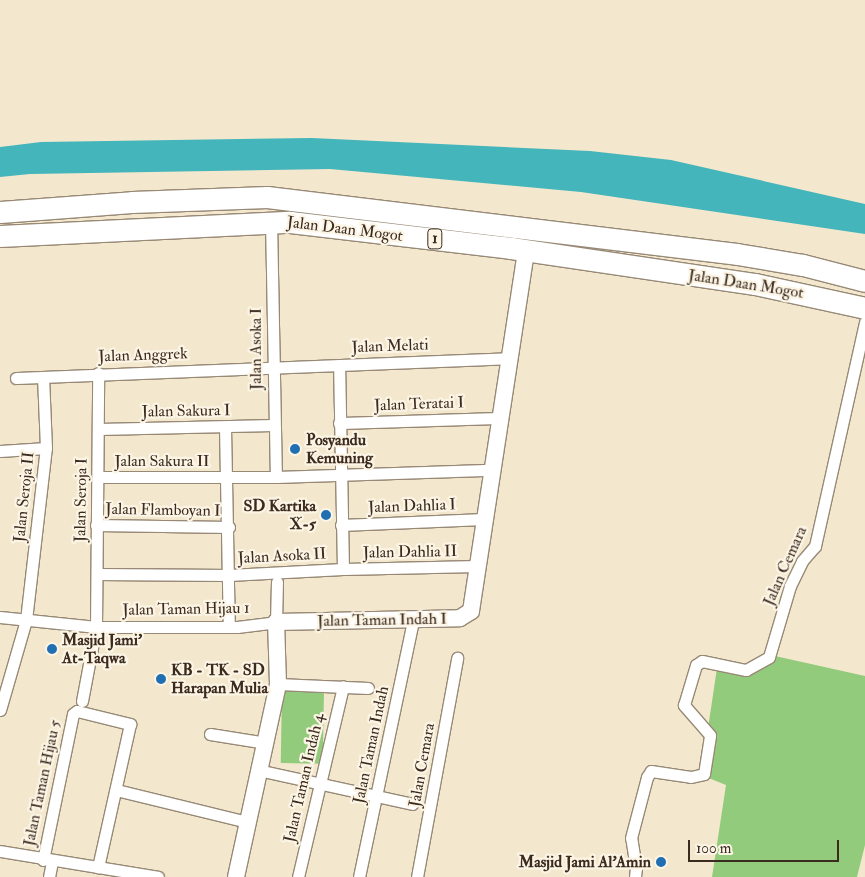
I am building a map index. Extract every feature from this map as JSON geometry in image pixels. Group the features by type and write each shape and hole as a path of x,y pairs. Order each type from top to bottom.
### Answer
{"highway":[{"name":"Jalan Daan Mogot","path":"0,212 132,202 267,197 737,254 803,265 865,281"},
{"name":"Jalan Daan Mogot","path":"0,236 271,220 526,251 789,289 865,308"}],"street":[{"name":"Jalan Asoka I","path":"271,220 273,425 276,477"},
{"name":"Jalan Taman Indah I","path":"276,622 413,620 460,618 468,614 526,251"},
{"name":"Jalan Cemara","path":"635,877 636,868 631,838 647,777 651,771 691,777 704,774 710,736 684,705 696,666 702,662 746,670 769,657 790,586 802,560 815,546 865,322"},
{"name":"Jalan Melati","path":"272,368 509,358"},
{"name":"Jalan Asoka II","path":"97,574 230,575 343,569 339,365"},
{"name":"Jalan Anggrek","path":"16,378 98,373 272,368"},
{"name":"Jalan Seroja I","path":"82,701 96,627 98,373"},
{"name":"Jalan Seroja II","path":"0,710 26,620 46,448 43,377"},
{"name":"Jalan Teratai I","path":"339,424 500,418"},
{"name":"Jalan Sakura I","path":"99,429 273,425"},
{"path":"225,426 230,575 229,627"},
{"path":"0,451 46,448"},
{"path":"227,477 340,476 492,470"},
{"name":"Jalan Sakura II","path":"98,477 227,477"},
{"name":"Jalan Dahlia I","path":"341,525 484,519"},
{"name":"Jalan Flamboyan I","path":"96,525 229,527"},
{"name":"Jalan Dahlia II","path":"343,569 477,566"},
{"path":"236,877 278,684 277,582"},
{"name":"Jalan Taman Hijau 1","path":"0,617 96,627 229,627 276,622"},
{"name":"Jalan Taman Indah","path":"359,877 413,620"},
{"name":"Jalan Cemara","path":"417,877 457,658"},
{"path":"278,684 368,688"},
{"name":"Jalan Taman Indah 4","path":"298,877 343,686"},
{"name":"Jalan Taman Hijau 5","path":"49,877 48,860 74,712 130,724 116,790"},
{"path":"210,734 266,744"},
{"path":"258,770 412,804"},
{"path":"98,867 116,790 247,822"},
{"path":"0,851 158,877"}],"green space":[{"path":"775,656 865,676 865,845 857,877 712,877 726,785 701,775 717,668 749,673"},
{"path":"282,690 324,691 323,764 281,763"}],"water":[{"path":"312,138 590,151 671,160 865,204 865,234 581,192 330,169 30,174 0,177 0,147 41,142"}],"place":[{"name":"Posyandu Kemuning","path":"295,449"},
{"name":"SD Kartika X-5","path":"326,515"},
{"name":"Masjid Jami' At-Taqwa","path":"52,649"},
{"name":"KB - TK - SD Harapan Mulia","path":"161,679"},
{"name":"Masjid Jami Al'Amin","path":"661,862"}]}
